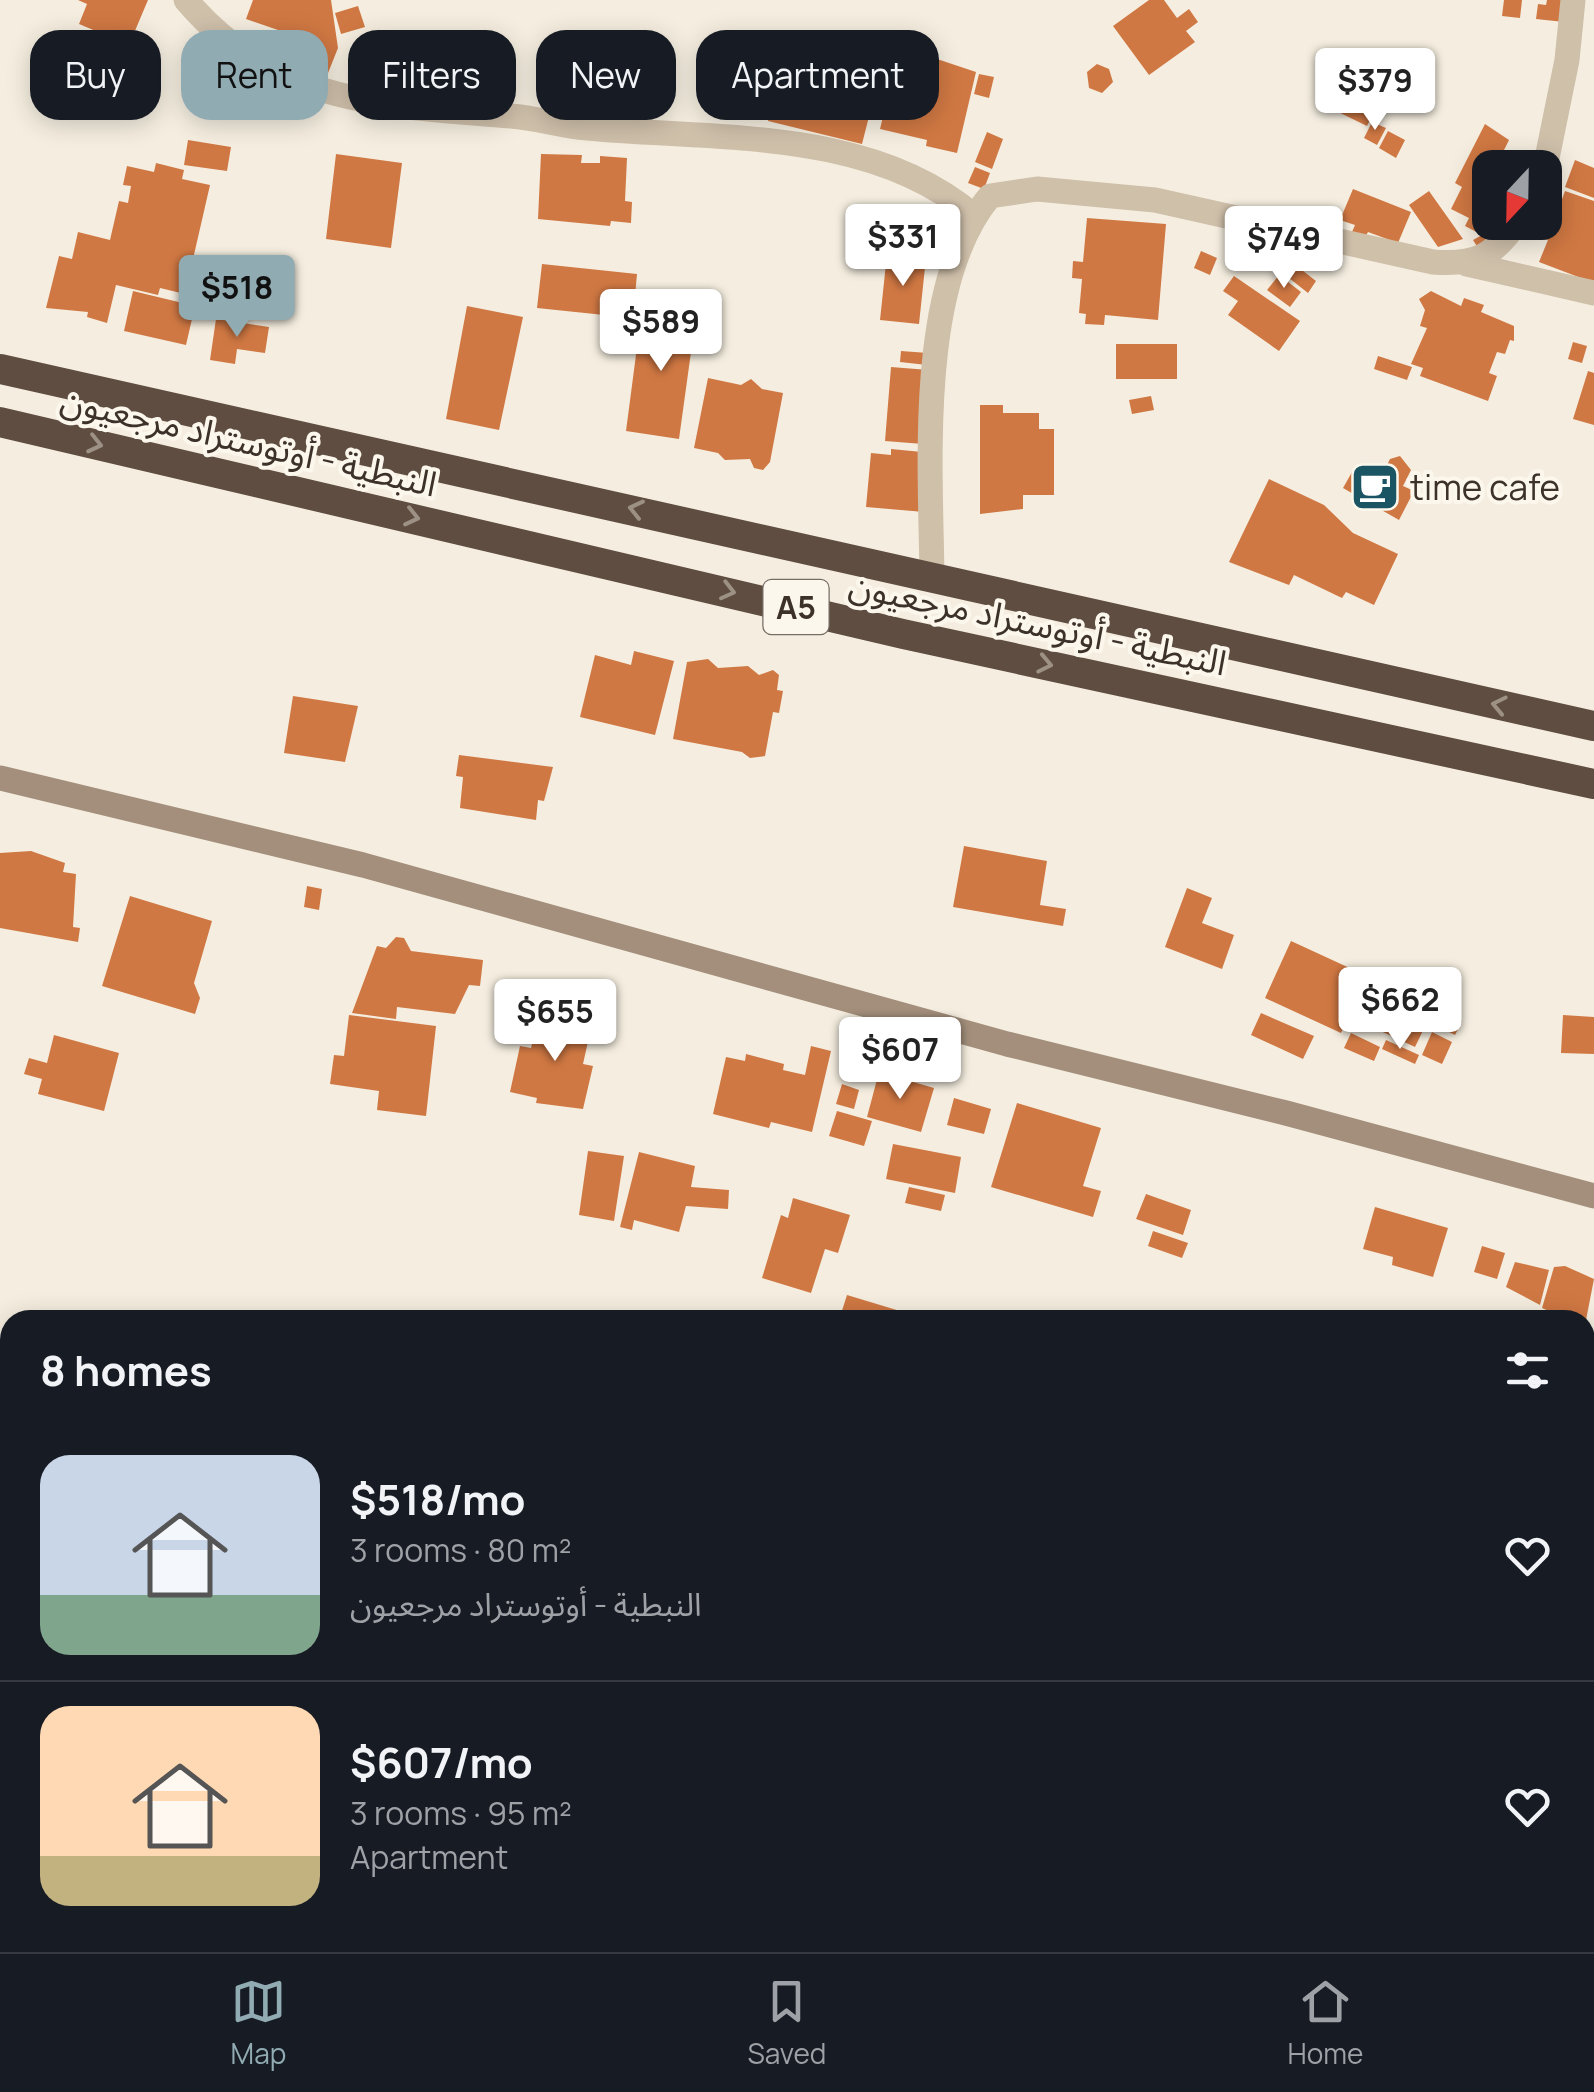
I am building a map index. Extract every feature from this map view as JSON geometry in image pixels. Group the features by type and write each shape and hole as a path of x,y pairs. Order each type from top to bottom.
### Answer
{"highway":[{"name":"النبطية - أوتوستراد مرجعيون","path":"0,368 576,494 932,580 1594,726"},
{"name":"النبطية - أوتوستراد مرجعيون","path":"0,422 903,634 1594,784"}],"street":[{"path":"186,0 208,28 268,69 343,97 386,106 514,116 583,128 760,139 871,162 916,176 949,194 974,216"},
{"path":"1548,150 1573,0"},
{"path":"932,580 930,452 940,307 974,216 990,196 1037,189 1155,200 1433,262 1467,264 1594,293"},
{"path":"1467,264 1490,252 1500,240"},
{"path":"0,778 363,865 988,1038 1594,1196"}],"building":[{"path":"78,0 148,0 135,30 93,30 79,24 87,4"},
{"path":"253,0 331,0 338,48 328,73 328,30 278,30 246,19"},
{"path":"1149,0 1164,0 1177,18 1189,9 1198,22 1186,31 1195,42 1149,75 1113,26"},
{"path":"1504,0 1522,0 1520,18 1502,16"},
{"path":"1547,0 1567,0 1564,22 1536,19 1538,4 1546,5"},
{"path":"358,6 365,27 341,34 335,13"},
{"path":"1352,54 1393,74 1367,126 1326,106"},
{"path":"939,60 976,72 957,153 926,146 927,140 880,129 882,120 939,120"},
{"path":"1097,64 1109,69 1113,82 1102,93 1089,88 1087,72"},
{"path":"979,74 994,77 989,98 974,94"},
{"path":"768,120 868,120 862,144"},
{"path":"1372,122 1386,128 1377,145 1364,138"},
{"path":"1485,124 1509,140 1504,150 1472,150 1472,230 1465,226 1469,218 1451,209 1462,187 1455,183"},
{"path":"1388,131 1405,140 1396,158 1379,148"},
{"path":"987,132 1003,139 992,169 975,162"},
{"path":"188,140 231,147 227,171 184,165"},
{"path":"336,154 402,163 391,248 326,239"},
{"path":"541,154 582,155 581,163 600,163 600,156 627,158 625,201 632,202 631,223 611,221 610,226 538,219"},
{"path":"1575,160 1594,168 1594,198 1565,187"},
{"path":"156,163 184,170 182,179 210,185 185,294 160,288 158,295 116,285 107,323 87,317 88,312 46,308 59,256 72,259 78,232 110,240 119,201 128,203 131,186 123,185 127,166 154,172"},
{"path":"975,167 990,173 984,189 968,183"},
{"path":"1353,189 1411,212 1398,243 1368,232 1365,237 1352,232 1355,225 1340,220"},
{"path":"1429,191 1463,239 1438,247 1409,205"},
{"path":"1565,191 1594,201 1594,283 1539,262 1548,240 1562,240"},
{"path":"1087,218 1166,224 1158,320 1105,315 1104,325 1085,324 1086,314 1079,313 1082,279 1072,278 1073,261 1083,262"},
{"path":"912,227 941,231 938,251 909,247"},
{"path":"1473,240 1489,240 1480,251"},
{"path":"1201,251 1217,258 1210,275 1194,268"},
{"path":"887,254 926,258 919,324 880,320"},
{"path":"542,264 637,274 633,318 537,308"},
{"path":"1298,267 1316,281 1308,293 1289,278"},
{"path":"1279,275 1301,292 1290,307 1267,290"},
{"path":"1234,276 1300,321 1279,351 1228,315 1238,301 1223,291"},
{"path":"133,291 195,306 186,345 124,331"},
{"path":"1431,291 1461,306 1464,298 1484,305 1481,312 1514,326 1514,341 1510,340 1505,354 1497,352 1489,373 1497,376 1488,401 1420,376 1423,368 1411,364 1427,328 1420,326 1425,310 1419,299"},
{"path":"228,292 274,297 272,320 225,314"},
{"path":"467,306 523,317 499,430 446,419"},
{"path":"642,309 696,316 679,439 626,431"},
{"path":"216,319 269,327 265,353 237,349 235,364 210,360"},
{"path":"1573,342 1587,346 1582,363 1568,359"},
{"path":"1116,344 1177,344 1177,379 1116,379"},
{"path":"901,351 928,353 927,365 900,362"},
{"path":"1378,356 1412,367 1407,380 1374,369"},
{"path":"891,367 929,370 923,444 885,441"},
{"path":"1588,371 1594,373 1594,425 1573,419"},
{"path":"708,378 741,385 751,379 762,389 783,393 770,462 763,470 754,468 750,459 725,460 718,453 694,448"},
{"path":"1151,396 1154,410 1132,414 1129,400"},
{"path":"980,405 1003,405 1003,413 1039,413 1039,429 1054,429 1054,495 1023,495 1023,509 980,514"},
{"path":"891,449 922,452 924,512 866,507 871,453 891,455"},
{"name":"time cafe","path":"1400,456 1411,470 1403,486 1414,491 1399,520 1343,488 1352,472 1370,482 1367,475 1375,470 1380,479 1390,459"},
{"path":"1269,479 1324,505 1353,533 1398,554 1374,605 1346,592 1342,598 1294,575 1289,585 1229,562"},
{"path":"634,651 674,661 655,735 580,717 595,655 631,665"},
{"path":"708,659 718,668 748,666 759,675 773,670 779,675 777,690 783,691 779,713 773,712 765,756 750,758 742,752 673,739 687,662"},
{"path":"293,696 358,706 345,762 284,753"},
{"path":"459,755 553,767 544,801 538,800 536,820 460,808 463,777 456,776"},
{"path":"964,846 1047,861 1040,905 1066,909 1063,926 953,907"},
{"path":"31,851 65,863 63,872 76,874 73,927 80,928 78,942 0,928 0,853"},
{"path":"307,886 322,889 319,910 304,907"},
{"path":"1187,888 1212,898 1202,923 1234,935 1222,969 1165,947"},
{"path":"130,896 212,921 194,983 200,998 195,1014 102,986"},
{"path":"396,937 404,938 411,951 483,960 480,986 469,985 455,1014 397,1007 396,1019 352,1013 377,946 386,948"},
{"path":"1291,941 1367,976 1341,1033 1265,998"},
{"path":"1389,985 1435,1006 1415,1047 1370,1026"},
{"path":"1364,990 1379,998 1367,1025 1351,1017"},
{"path":"553,1012 581,1024 589,1037 583,1064 593,1066 583,1109 536,1103 537,1098 510,1092 520,1046 531,1048 539,1014 552,1017"},
{"path":"1261,1013 1314,1036 1303,1059 1251,1035"},
{"path":"1446,1013 1462,1021 1455,1035 1439,1027"},
{"path":"349,1015 436,1026 426,1116 377,1110 379,1091 330,1084 334,1055 344,1056"},
{"path":"1563,1015 1594,1017 1594,1054 1561,1053"},
{"path":"1432,1032 1452,1042 1442,1064 1422,1055"},
{"path":"1351,1033 1380,1047 1374,1061 1344,1048"},
{"path":"54,1035 119,1053 104,1111 38,1094 42,1079 24,1074 29,1058 47,1063"},
{"path":"1386,1040 1419,1055 1415,1064 1382,1049"},
{"path":"811,1046 831,1051 812,1132 771,1122 769,1128 713,1114 726,1057 745,1061 746,1054 784,1064 783,1070 805,1075"},
{"path":"879,1072 934,1088 921,1132 867,1117"},
{"path":"842,1084 859,1090 854,1109 836,1104"},
{"path":"954,1098 991,1109 984,1134 947,1125"},
{"path":"1017,1103 1101,1128 1083,1186 1101,1191 1093,1217 991,1187"},
{"path":"837,1111 872,1121 864,1146 829,1136"},
{"path":"893,1144 961,1157 955,1193 886,1179"},
{"path":"588,1151 624,1156 614,1221 579,1215"},
{"path":"639,1152 695,1166 691,1187 729,1190 728,1209 686,1206 679,1232 634,1220 632,1230 620,1227"},
{"path":"909,1187 945,1195 941,1211 905,1203"},
{"path":"1146,1194 1191,1210 1183,1235 1136,1219"},
{"path":"793,1198 850,1215 838,1253 825,1249 811,1293 762,1278 781,1215 788,1218"},
{"path":"1375,1207 1448,1228 1433,1277 1392,1265 1393,1257 1363,1249"},
{"path":"1153,1231 1188,1243 1182,1258 1148,1246"},
{"path":"1482,1246 1505,1253 1497,1279 1474,1272"},
{"path":"1515,1262 1549,1270 1540,1305 1506,1287"},
{"path":"1565,1266 1594,1279 1588,1310 1542,1308 1554,1267"},
{"path":"847,1295 897,1310 842,1310"}],"place":[{"name":"time cafe","path":"1375,487"}]}
